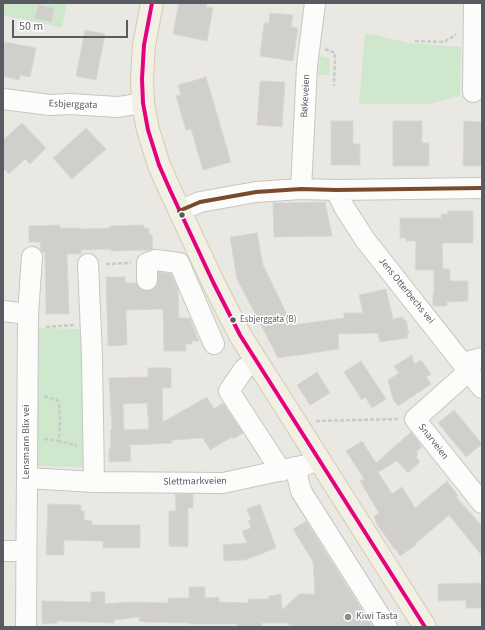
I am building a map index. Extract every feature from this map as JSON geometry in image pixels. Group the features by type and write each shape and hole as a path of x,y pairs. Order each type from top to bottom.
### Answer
{"main road":[{"path":"152,3 144,45 142,79 143,103 148,130 159,165 179,211 218,293 240,335 425,627"}],"street":[{"name":"Bøkeveien","path":"301,189 307,66 315,3"},
{"path":"473,92 474,6"},
{"name":"Esbjerggata","path":"3,99 50,105 69,104 118,107 143,103"},
{"path":"179,211 200,202 256,192 301,189 482,188"},
{"name":"Jens Otterbechs vei","path":"336,190 344,207 366,241 471,364 482,388"},
{"name":"Lensmann Blix vei","path":"26,627 28,321 32,257"},
{"path":"147,271 155,260 179,263 214,344"},
{"path":"88,264 94,482"},
{"path":"196,304 207,301 218,293"},
{"path":"3,311 28,321"},
{"path":"256,361 244,369 229,391 288,469 387,627"},
{"name":"Snarveien","path":"471,364 415,419 482,503"},
{"name":"Slettmarkveien","path":"27,478 94,482 223,483 306,465 318,459"},
{"path":"3,551 26,551"}],"path":[{"path":"415,41 444,42 454,36 474,6"},
{"path":"310,44 335,53 334,86"},
{"path":"88,264 147,271"},
{"path":"28,321 73,326 90,320"},
{"path":"27,395 41,396 57,400 59,403 60,420 59,441 89,448 94,452"},
{"path":"309,422 323,420 415,419"}],"green space":[{"path":"3,3 67,3 62,28 3,15"},
{"path":"365,33 410,43 461,47 460,96 429,104 359,104"},
{"path":"320,56 330,58 329,75 318,75"},
{"path":"34,328 81,329 89,467 35,466"}],"building":[{"path":"179,3 207,3 206,7 213,8 207,41 173,34"},
{"path":"38,5 54,8 51,22 35,18"},
{"path":"270,13 293,15 291,27 298,28 293,61 260,56 264,23 269,23"},
{"path":"85,30 105,34 96,80 76,76"},
{"path":"5,42 36,48 30,77 20,75 19,80 3,76 3,51"},
{"path":"206,77 231,162 203,170 191,129 186,130 176,96 181,95 178,85"},
{"path":"260,82 285,82 282,127 257,125"},
{"path":"331,121 353,121 353,144 360,144 360,165 331,165"},
{"path":"393,121 422,121 422,143 429,143 429,166 393,166"},
{"path":"464,121 482,122 482,166 463,166"},
{"path":"22,123 46,148 30,164 25,159 9,174 3,168 3,140"},
{"path":"86,128 106,149 72,179 53,158"},
{"path":"325,202 332,236 274,237 273,203"},
{"path":"448,211 473,211 473,243 442,243 443,269 450,269 450,281 468,281 468,301 447,302 447,306 433,306 434,270 415,270 416,241 406,241 406,238 400,238 400,218 441,218 441,214 448,214"},
{"path":"60,225 60,228 80,229 144,225 144,228 149,228 149,234 152,234 153,249 111,251 111,249 81,250 81,254 67,254 69,314 46,314 45,252 42,252 41,250 40,242 29,242 29,226"},
{"path":"257,233 263,265 292,325 344,318 344,313 363,313 359,295 386,289 393,319 403,317 404,320 406,320 409,333 407,334 408,338 380,342 378,334 375,333 338,334 339,349 278,358 237,279 230,237"},
{"path":"158,272 171,274 178,289 179,318 190,318 199,341 192,341 192,344 186,344 186,351 164,351 163,309 126,310 127,345 108,346 106,277 125,277 126,283 136,283 141,290 147,291 153,290 157,285"},
{"path":"412,355 414,364 421,360 431,374 426,377 431,384 398,406 393,399 388,380 399,373 394,366"},
{"path":"361,361 386,399 372,408 365,397 362,400 344,372"},
{"path":"148,368 171,368 171,388 162,388 163,422 207,397 214,409 223,403 243,433 233,439 232,437 210,450 203,438 171,440 172,443 130,445 131,461 109,462 109,449 111,449 110,430 112,430 109,378 148,377","holes":["147,403 149,429 124,430 123,404"]},
{"path":"317,372 330,393 310,405 297,385"},
{"path":"454,410 482,444 466,457 438,423"},
{"path":"411,432 422,447 416,452 418,454 416,457 420,462 408,473 397,461 378,472 392,494 402,487 415,508 447,481 458,496 456,497 482,526 482,556 449,515 415,544 416,545 400,556 377,524 374,516 379,513 360,481 364,479 346,451 362,441 376,463"},
{"path":"175,494 193,494 193,508 188,508 188,547 169,546 169,511 176,511"},
{"path":"48,504 81,505 81,511 84,511 84,520 92,521 92,525 140,525 140,548 103,548 103,541 64,540 64,555 46,555"},
{"path":"260,504 276,548 245,560 224,561 223,545 247,543 242,531 251,528 248,521 251,520 247,509"},
{"path":"306,521 373,627 291,627 288,623 262,623 262,627 237,627 237,624 144,622 139,621 140,617 114,620 114,623 57,621 57,623 42,624 42,601 91,602 91,592 105,592 105,604 129,602 168,603 168,598 189,598 189,587 205,587 205,598 219,597 219,602 248,603 249,599 269,599 269,596 281,594 282,610 299,594 315,594 313,562 293,529"},
{"path":"482,583 482,608 466,608 466,600 438,601 438,584"}],"transit line":[{"path":"152,3 144,45 142,79 143,103 148,130 159,165 213,282 240,335 425,627"},
{"path":"179,211 200,202 256,192 301,189 482,188"}],"place":[{"name":"Esbjerggata (B)","path":"233,320"},
{"name":"Kiwi Tasta","path":"348,617"}]}
